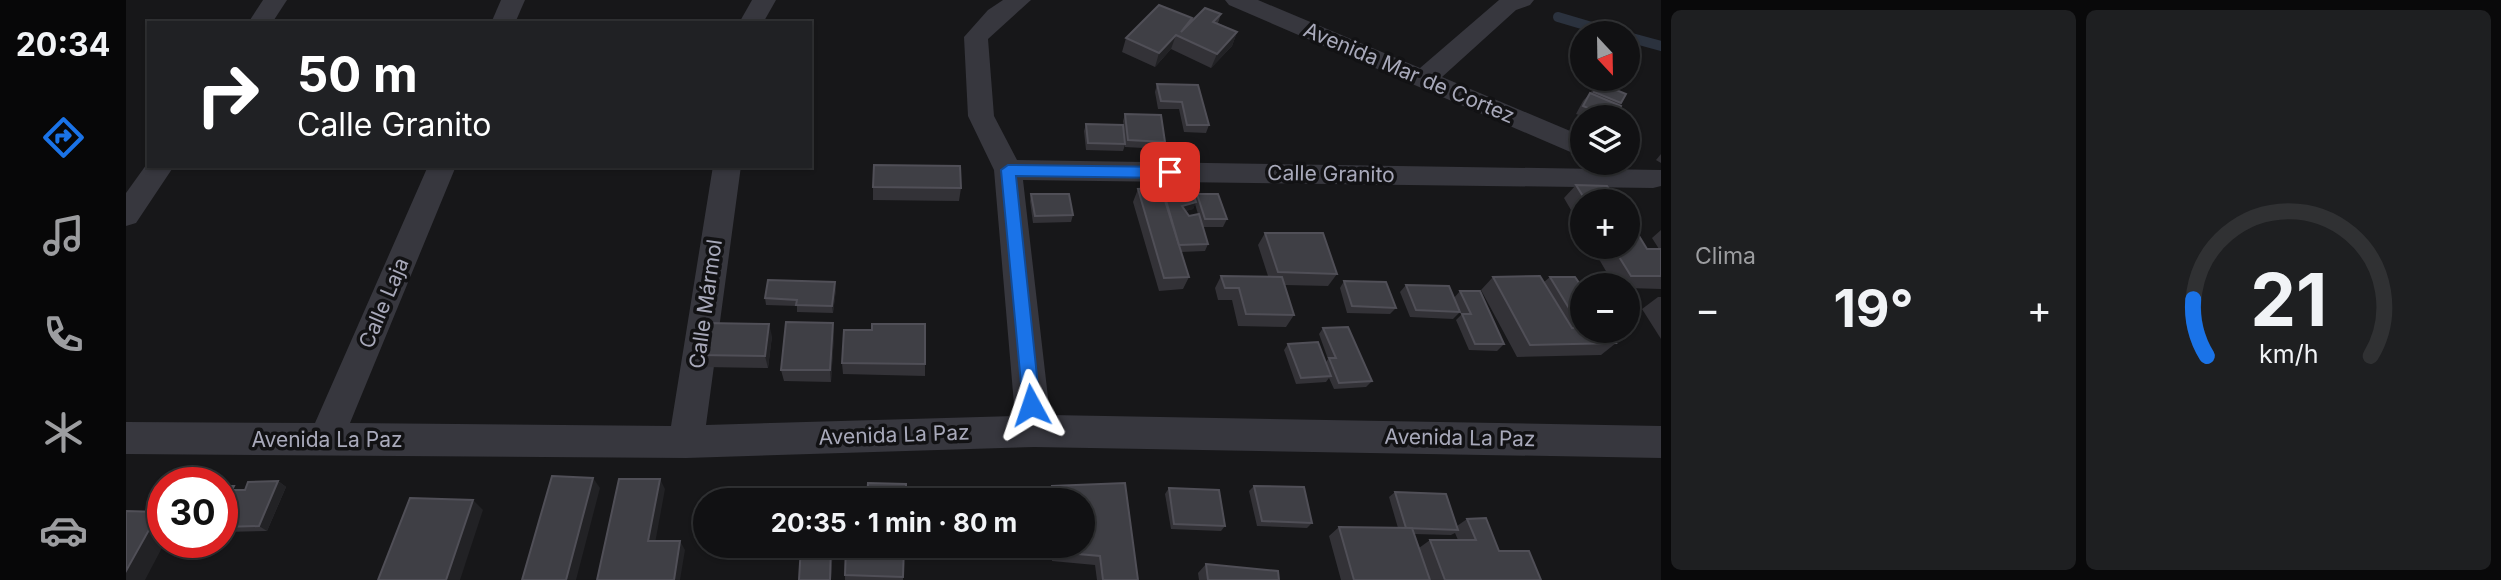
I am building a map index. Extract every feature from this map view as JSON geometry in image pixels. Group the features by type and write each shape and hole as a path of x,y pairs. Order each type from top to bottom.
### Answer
{"street":[{"path":"261,21 275,0"},
{"path":"504,21 513,0"},
{"path":"752,21 764,0"},
{"path":"1019,0 997,15 976,37 981,116 1008,170 1034,431"},
{"name":"Avenida Mar de Cortez","path":"1237,0 1570,142"},
{"path":"1424,79 1508,5 1522,0"},
{"path":"126,215 159,168"},
{"name":"Calle Laja","path":"325,440 441,168"},
{"name":"Calle Mármol","path":"686,442 727,168"},
{"name":"Calle Granito","path":"1008,170 1657,180"},
{"path":"1640,173 1657,180"},
{"name":"Avenida La Paz","path":"126,438 686,442 1034,431 1661,442"}],"building":[{"path":"1159,5 1192,18 1181,32 1205,8 1221,14 1213,22 1237,32 1217,54 1176,35 1159,53 1126,38"},
{"path":"1157,84 1198,85 1209,125 1187,125 1182,102 1161,101"},
{"path":"1619,91 1626,94 1621,103 1594,92"},
{"path":"1590,93 1619,105 1584,105"},
{"path":"1125,114 1161,115 1165,142 1128,140"},
{"path":"1086,124 1123,125 1125,144 1088,143"},
{"path":"874,165 960,166 961,188 873,187"},
{"path":"1576,185 1607,186 1609,189 1578,189"},
{"path":"1161,188 1189,277 1164,278 1138,189"},
{"path":"1163,190 1192,190 1196,202 1182,206 1189,216 1199,214 1208,244 1179,245"},
{"path":"1031,194 1069,194 1073,215 1035,216"},
{"path":"1197,194 1218,194 1227,219 1205,219"},
{"path":"1265,233 1323,233 1337,274 1278,272"},
{"path":"1640,238 1647,249 1661,249 1661,276 1629,273 1620,259 1640,259"},
{"path":"1221,276 1282,277 1294,315 1246,314 1239,288 1225,288"},
{"path":"1540,276 1570,325 1570,343 1616,343 1530,345 1493,277"},
{"path":"1550,277 1570,277 1570,310"},
{"path":"768,280 835,282 832,306 796,305 797,300 765,298"},
{"path":"1344,281 1386,282 1396,308 1352,306"},
{"path":"1406,285 1449,286 1460,312 1416,310"},
{"path":"1460,291 1480,291 1504,344 1475,344 1462,314 1471,314"},
{"path":"786,322 833,323 830,370 781,370"},
{"path":"706,323 769,324 765,356 700,355"},
{"path":"872,324 925,324 925,364 842,363 844,330 872,330"},
{"path":"1348,327 1372,381 1339,383 1329,358 1336,358 1323,328"},
{"path":"1318,342 1331,376 1301,378 1288,344"},
{"path":"552,476 593,478 566,580 522,580"},
{"path":"619,479 660,479 648,541 680,541 674,580 597,580"},
{"path":"278,481 259,526 238,527 238,490 245,490 248,482"},
{"path":"868,483 906,484 906,488 868,488"},
{"path":"1125,483 1138,580 1103,580 1100,556 1095,556 1095,488 1052,486"},
{"path":"1254,486 1304,487 1312,523 1262,521"},
{"path":"771,487 833,487 833,488"},
{"path":"1169,488 1219,490 1225,526 1174,524"},
{"path":"1395,492 1446,494 1458,530 1406,528"},
{"path":"410,498 473,500 446,580 378,580"},
{"path":"126,511 147,512 147,533 126,571"},
{"path":"1486,518 1499,551 1529,551 1541,580 1445,580 1430,540 1476,540 1467,519"},
{"path":"1339,527 1412,528 1430,580 1354,580"},
{"path":"800,558 831,558 830,580 799,580"},
{"path":"846,558 904,558 903,577 845,575"},
{"path":"1206,564 1278,571 1279,580 1208,580"}],"waterway":[{"path":"1558,17 1572,21"},
{"path":"1640,40 1661,46"}],"route":[{"path":"1031,405 1008,170 1170,172"}]}
